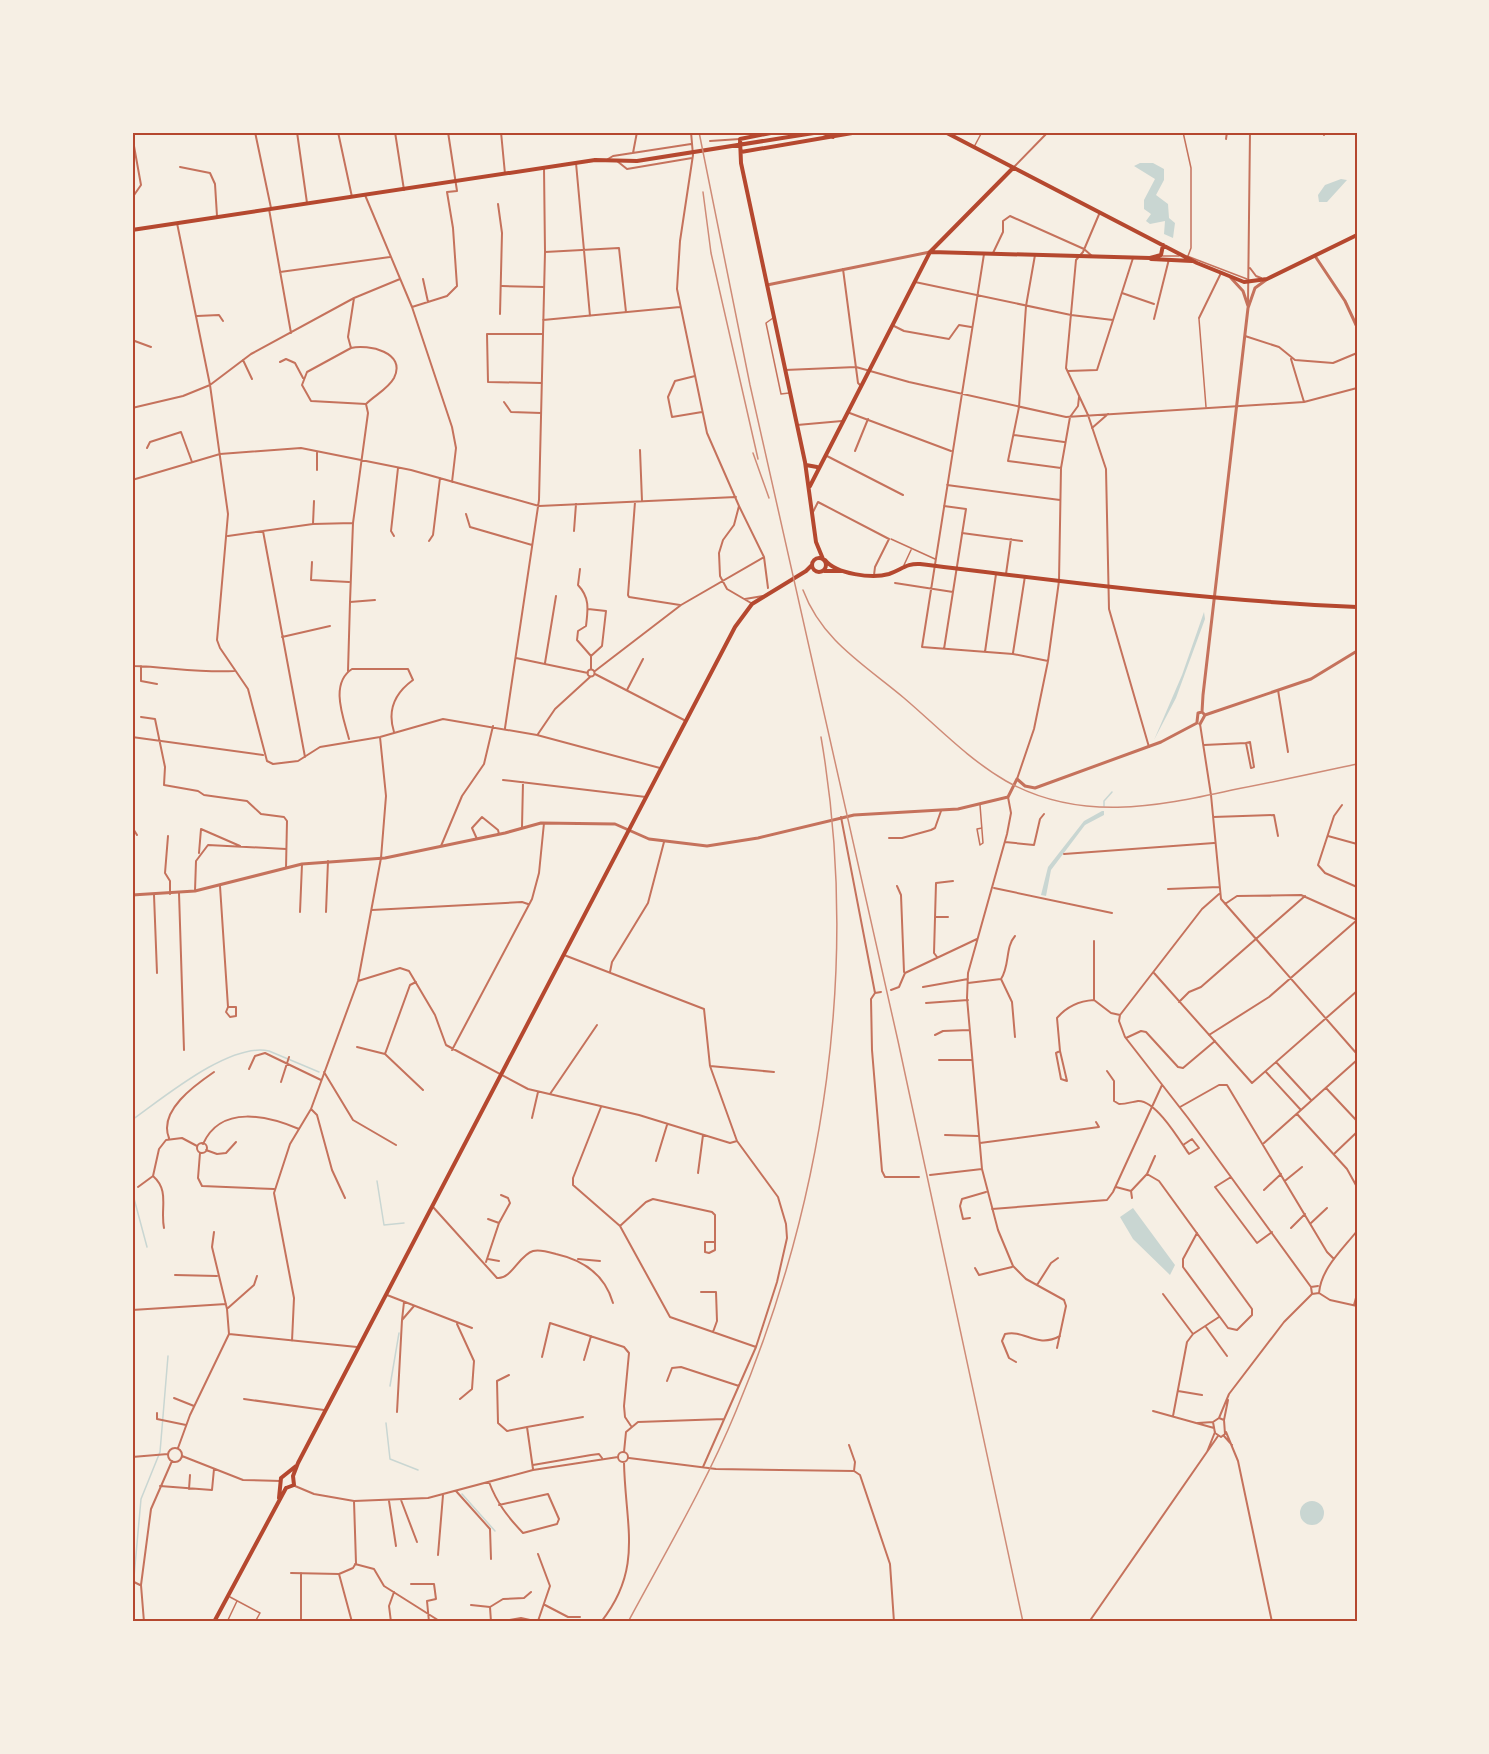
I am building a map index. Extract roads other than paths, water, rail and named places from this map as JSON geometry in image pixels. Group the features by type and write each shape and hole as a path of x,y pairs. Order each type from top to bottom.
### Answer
{"main road":[{"path":"740,145 764,133 776,132"},
{"path":"132,230 576,163 608,159 637,161 820,132 828,133 833,137"},
{"path":"740,145 833,137 858,132"},
{"path":"945,132 1197,262 1231,278 1249,283 1268,279 1357,235"},
{"path":"740,145 767,285 806,465 816,542 826,566 824,570"},
{"path":"809,490 821,462 930,252 1013,168"},
{"path":"1132,258 1159,256 1163,252 1163,244"},
{"path":"930,252 1169,259 1197,262"},
{"path":"807,475 821,462"},
{"path":"806,465 817,467"},
{"path":"806,571 812,563 816,542"},
{"path":"812,563 824,559"},
{"path":"824,559 831,567 846,571"},
{"path":"812,563 814,570"},
{"path":"284,1487 294,1485 293,1476 298,1463 735,627 752,604 806,571 846,571 874,575 888,574 903,566 935,566 1108,588 1215,598 1357,607"},
{"path":"214,1622 279,1499 284,1487 281,1481 298,1463"},
{"path":"288,1474 293,1476"}],"street":[{"path":"255,132 291,333"},
{"path":"297,132 307,203"},
{"path":"338,132 352,197"},
{"path":"395,132 404,190"},
{"path":"412,307 447,296 458,286 447,192 457,191 448,132"},
{"path":"501,132 505,174"},
{"path":"633,153 636,132"},
{"path":"691,132 692,151 676,274 680,307 708,437 764,557 768,588"},
{"path":"974,147 982,132"},
{"path":"1013,168 1048,132"},
{"path":"1184,132 1191,168 1191,248 1188,256"},
{"path":"1226,139 1227,132"},
{"path":"1250,132 1248,308 1202,712 1198,713 1198,724 1204,745 1219,894 1225,904 1357,1054"},
{"path":"132,135 141,185 132,198"},
{"path":"710,141 740,145"},
{"path":"608,159 633,153 692,151"},
{"path":"616,161 627,169 692,151"},
{"path":"576,163 590,316"},
{"path":"180,167 210,173 215,184 217,217"},
{"path":"505,728 538,506 545,252 544,168"},
{"path":"364,195 412,307 452,427 456,448 452,482"},
{"path":"498,204 502,233 500,314"},
{"path":"1100,212 1079,257 1071,315 1067,372 1088,415 1106,469 1109,609 1149,747"},
{"path":"993,254 1003,232 1003,221 1010,216 1084,249 1092,257"},
{"path":"177,222 210,385 228,536 217,640 248,689 263,755"},
{"path":"545,252 619,248 626,312"},
{"path":"767,285 930,252"},
{"path":"984,253 922,647 1013,654 1048,661"},
{"path":"1035,255 1026,306 1019,407 1008,461 1062,468"},
{"path":"1159,256 1188,256 1247,279 1249,283"},
{"path":"1315,256 1345,301 1357,327"},
{"path":"280,272 390,257"},
{"path":"1067,372 1096,371 1132,258"},
{"path":"1154,319 1169,259"},
{"path":"1249,265 1256,276 1268,279"},
{"path":"843,269 856,367 861,386"},
{"path":"1206,409 1206,380 1199,318 1221,273"},
{"path":"1231,278 1243,291 1248,308"},
{"path":"132,408 183,396 210,385 242,360 354,298 400,279"},
{"path":"423,279 428,302"},
{"path":"1248,308 1255,288 1268,279"},
{"path":"915,282 1071,315 1113,320"},
{"path":"501,286 544,287"},
{"path":"1122,293 1154,304"},
{"path":"351,348 348,337 354,298"},
{"path":"543,320 680,307"},
{"path":"197,316 219,315 223,321"},
{"path":"774,317 766,323 781,394 790,393"},
{"path":"892,325 904,331 949,339 959,325 971,327"},
{"path":"542,383 488,382 487,333 543,334"},
{"path":"1245,336 1279,346 1291,359 1304,402"},
{"path":"132,340 151,347"},
{"path":"280,362 286,359 295,363 303,378 304,393 311,401 366,404 393,380 396,365 389,353 383,350 351,348 306,372 303,378"},
{"path":"1291,359 1336,362 1357,353"},
{"path":"242,360 252,379"},
{"path":"785,370 856,367 868,372 962,394 1070,417 1304,402 1357,388"},
{"path":"695,376 675,381 668,398 672,417 702,412"},
{"path":"132,895 195,891 302,864 381,858 544,823 615,824 629,829 633,834 664,842 707,846 758,838 841,818 941,810 1008,797 1013,790 1034,729 1048,661 1059,581 1060,500 1065,442 1070,417 1078,406 1079,396"},
{"path":"504,402 511,412 541,413"},
{"path":"349,740 338,698 348,671 353,523 368,412 366,404"},
{"path":"847,412 952,451"},
{"path":"1092,428 1108,414"},
{"path":"855,451 868,419"},
{"path":"797,426 843,420"},
{"path":"147,447 150,442 181,432 192,462"},
{"path":"1014,435 1065,442"},
{"path":"132,480 220,454 301,447 440,478 538,506 736,497"},
{"path":"640,450 642,501"},
{"path":"317,451 317,470"},
{"path":"825,455 903,495"},
{"path":"394,536 392,531 398,468"},
{"path":"429,541 433,535 440,478"},
{"path":"947,485 1060,500"},
{"path":"313,524 314,501"},
{"path":"635,502 628,595 681,605"},
{"path":"812,515 818,502 889,539 936,560"},
{"path":"574,531 576,504"},
{"path":"739,506 737,517 723,540 719,553 719,573 722,583 732,594 752,604"},
{"path":"944,506 966,509 944,649"},
{"path":"466,514 470,526 533,545"},
{"path":"228,536 313,524 353,523"},
{"path":"263,531 305,757"},
{"path":"962,533 1022,541"},
{"path":"874,575 875,567 889,539"},
{"path":"1006,574 1011,539"},
{"path":"903,566 911,549"},
{"path":"537,735 555,709 594,672 681,605 764,557"},
{"path":"312,562 311,580 351,582"},
{"path":"579,569 578,585 587,596 588,609 586,626 578,631 577,640 591,656 594,672"},
{"path":"986,652 996,572"},
{"path":"1013,654 1025,576"},
{"path":"895,583 953,592"},
{"path":"745,599 764,596"},
{"path":"545,663 556,597"},
{"path":"350,602 375,600"},
{"path":"588,609 606,612 602,646 591,656"},
{"path":"282,637 330,626"},
{"path":"1013,790 1025,786 1035,788 1149,747 1198,724 1205,715 1311,680 1357,651"},
{"path":"516,658 588,673 594,672 686,721"},
{"path":"627,690 643,658"},
{"path":"133,664 209,673 235,671"},
{"path":"141,666 141,681 157,684"},
{"path":"348,671 408,669 413,680 395,700 391,711 394,732"},
{"path":"588,673 590,677"},
{"path":"1278,690 1288,752"},
{"path":"1202,712 1205,715"},
{"path":"141,717 155,719 161,741 164,785 247,801 261,814 284,817 287,821 286,868"},
{"path":"132,737 263,755 273,764 298,761 320,747 349,740 380,737 443,719 537,735 661,768"},
{"path":"441,846 462,796 484,764 493,726"},
{"path":"292,1341 294,1298 274,1203 274,1189 290,1144 311,1109 358,981 381,858 386,796 380,737"},
{"path":"1204,745 1250,742 1254,767 1251,768 1246,743"},
{"path":"1017,779 1025,786"},
{"path":"503,780 646,797"},
{"path":"522,827 523,783"},
{"path":"1008,797 1011,813 1005,842 968,981 972,1060 986,1192 1006,1255 1013,1266 1037,1285 1064,1300 1066,1306 1058,1348"},
{"path":"980,804 982,828 983,843 980,845 977,829 982,828"},
{"path":"1342,805 1334,816 1318,857 1321,870 1357,887"},
{"path":"889,838 902,838 935,828 941,810"},
{"path":"1005,842 1034,845 1040,819 1044,814"},
{"path":"1213,818 1274,815 1278,836"},
{"path":"477,839 472,828 482,817 500,834"},
{"path":"841,818 875,993 871,999 872,1050 882,1171 885,1177 919,1177"},
{"path":"452,1050 528,904 539,873 544,823"},
{"path":"132,827 137,835"},
{"path":"195,891 201,829 243,847"},
{"path":"1328,835 1357,844"},
{"path":"168,836 165,873 170,881 170,894"},
{"path":"610,972 612,962 648,903 664,842"},
{"path":"1064,854 1214,843"},
{"path":"199,855 208,845 286,849"},
{"path":"326,912 328,861"},
{"path":"300,912 302,864"},
{"path":"937,958 934,953 936,883 953,881"},
{"path":"220,886 228,1007"},
{"path":"891,990 899,987 905,973 901,895 897,886"},
{"path":"993,887 1112,913"},
{"path":"1168,889 1219,887"},
{"path":"179,893 184,1050"},
{"path":"1219,894 1202,909 1120,1015 1120,1027 1272,1232 1311,1287 1312,1294"},
{"path":"154,895 157,973"},
{"path":"1209,1035 1269,997 1357,920 1305,896 1237,896 1225,904"},
{"path":"1179,1002 1189,992 1201,987 1305,896"},
{"path":"372,910 522,902 528,904"},
{"path":"935,916 948,917"},
{"path":"1001,979 1006,971 1011,941 1015,936"},
{"path":"905,973 978,939"},
{"path":"1094,941 1094,1000"},
{"path":"564,954 704,1009 710,1066 736,1141 778,1197 786,1224 787,1238 780,1273 756,1347 703,1467"},
{"path":"358,981 400,968 409,971 435,1015 446,1045 501,1076 538,1092 730,1143 736,1141"},
{"path":"1154,973 1252,1083 1357,991"},
{"path":"923,987 1001,979"},
{"path":"1001,979 1012,1002 1015,1037"},
{"path":"385,1053 410,985 416,982"},
{"path":"875,993 881,993"},
{"path":"926,1003 968,1000"},
{"path":"1060,1051 1056,1053 1061,1079 1067,1081 1060,1051 1057,1018 1063,1010 1081,1001 1094,1000 1111,1013 1120,1015"},
{"path":"549,1095 597,1025"},
{"path":"935,1035 943,1031 970,1030"},
{"path":"1126,1038 1141,1030 1146,1032 1178,1067 1183,1068 1215,1041"},
{"path":"357,1047 385,1053 423,1089"},
{"path":"265,1048 265,1053"},
{"path":"249,1069 255,1056 265,1053 321,1080"},
{"path":"280,1082 289,1057"},
{"path":"939,1060 972,1060"},
{"path":"1264,1143 1357,1060"},
{"path":"1276,1062 1311,1101"},
{"path":"710,1066 774,1072"},
{"path":"1107,1071 1114,1081 1114,1101 1119,1104 1140,1101 1152,1107 1190,1154 1199,1148 1192,1139 1183,1145"},
{"path":"138,1186 153,1176 159,1149 169,1138 168,1119 177,1105 192,1088 214,1072"},
{"path":"324,1072 353,1120 396,1145"},
{"path":"1266,1072 1301,1110"},
{"path":"992,1209 1107,1200 1116,1187 1162,1085"},
{"path":"1180,1107 1219,1085 1227,1085 1282,1173 1327,1252 1334,1259"},
{"path":"1326,1088 1357,1121"},
{"path":"532,1118 538,1092"},
{"path":"600,1107 573,1178 573,1185 620,1226 670,1317 756,1347"},
{"path":"311,1109 317,1115 332,1170 345,1198"},
{"path":"1297,1114 1347,1169 1357,1187"},
{"path":"197,1146 203,1144 219,1125 239,1116 271,1117 299,1129"},
{"path":"980,1143 1099,1127 1096,1122"},
{"path":"656,1161 667,1125"},
{"path":"1334,1154 1357,1132"},
{"path":"698,1173 703,1135"},
{"path":"945,1135 979,1136"},
{"path":"169,1138 182,1138 197,1146 200,1153 198,1178 202,1186 274,1189"},
{"path":"203,1144 206,1150 217,1154 226,1153 236,1142"},
{"path":"200,1153 206,1150"},
{"path":"1131,1191 1147,1174 1155,1156"},
{"path":"1286,1180 1302,1167"},
{"path":"930,1174 982,1169"},
{"path":"1264,1190 1282,1173"},
{"path":"1147,1174 1160,1181 1197,1233 1253,1312 1234,1331 1228,1328 1182,1264 1197,1233"},
{"path":"153,1176 163,1186 164,1228"},
{"path":"1231,1176 1215,1187 1257,1244"},
{"path":"1116,1187 1131,1191"},
{"path":"1131,1191 1132,1198"},
{"path":"970,1218 963,1220 960,1206 962,1199 986,1192"},
{"path":"486,1263 499,1223 510,1203 508,1198 501,1195"},
{"path":"620,1226 646,1202 653,1199 712,1212 715,1215 715,1242 714,1252 705,1252 705,1242 715,1242"},
{"path":"433,1206 497,1278 501,1279 526,1254 534,1250 575,1259 600,1261"},
{"path":"1311,1223 1327,1208"},
{"path":"1291,1228 1305,1214"},
{"path":"488,1219 499,1223"},
{"path":"1319,1293 1318,1286 1334,1259 1357,1231"},
{"path":"177,1448 194,1406 229,1334 227,1309 212,1247 214,1232"},
{"path":"1253,1246 1272,1232"},
{"path":"1037,1285 1051,1263 1058,1258"},
{"path":"488,1259 499,1261"},
{"path":"575,1259 602,1280 613,1303"},
{"path":"975,1268 979,1275 1013,1266"},
{"path":"175,1275 219,1276"},
{"path":"227,1309 254,1285 257,1275"},
{"path":"1311,1287 1318,1286"},
{"path":"701,1292 716,1292 717,1321 714,1332"},
{"path":"1195,1423 1213,1422 1219,1418 1229,1394 1294,1311 1312,1294 1319,1293 1330,1300 1356,1305 1357,1294"},
{"path":"1163,1294 1193,1334"},
{"path":"387,1295 472,1328"},
{"path":"397,1412 404,1302"},
{"path":"132,1310 226,1304"},
{"path":"402,1320 414,1306"},
{"path":"1173,1416 1187,1342 1193,1334 1220,1317"},
{"path":"542,1357 550,1323 628,1350 624,1406 625,1417 631,1426"},
{"path":"457,1324 474,1364 472,1389 460,1399"},
{"path":"1206,1327 1227,1356"},
{"path":"1016,1362 1009,1358 1002,1341 1005,1334 1011,1332 1044,1342 1060,1336"},
{"path":"229,1334 359,1347"},
{"path":"584,1360 591,1336"},
{"path":"667,1381 672,1368 681,1367 739,1386"},
{"path":"509,1374 497,1381 498,1423 507,1431 583,1417"},
{"path":"1178,1391 1202,1395"},
{"path":"1229,1394 1224,1420 1226,1432 1234,1447 1272,1622"},
{"path":"174,1398 194,1406"},
{"path":"244,1399 327,1410"},
{"path":"1153,1411 1215,1428"},
{"path":"157,1413 157,1419 186,1425"},
{"path":"1219,1418 1224,1420"},
{"path":"724,1419 638,1422 631,1426 624,1440 624,1452 628,1458 703,1467 854,1471 860,1475 890,1564 894,1622"},
{"path":"1206,1454 1215,1432 1213,1422"},
{"path":"527,1427 533,1470"},
{"path":"1215,1432 1218,1436"},
{"path":"1224,1436 1226,1432"},
{"path":"1218,1436 1224,1436 1234,1447"},
{"path":"1089,1622 1218,1436"},
{"path":"849,1445 855,1462 854,1471"},
{"path":"168,1454 171,1449 177,1448"},
{"path":"177,1448 182,1456 243,1480 281,1481"},
{"path":"294,1485 314,1494 354,1501 401,1500 443,1495 533,1470 618,1457 624,1452"},
{"path":"132,1457 168,1454"},
{"path":"168,1454 172,1461"},
{"path":"533,1465 599,1454 603,1458"},
{"path":"172,1461 178,1461 182,1456"},
{"path":"601,1622 614,1605 629,1561 624,1462 618,1457"},
{"path":"624,1462 628,1458"},
{"path":"144,1622 141,1585 151,1509 172,1461"},
{"path":"160,1486 212,1490 214,1468"},
{"path":"189,1489 190,1475"},
{"path":"489,1482 499,1505 526,1534 557,1524 559,1519 548,1494 499,1505"},
{"path":"456,1491 490,1529 491,1559"},
{"path":"438,1555 443,1495"},
{"path":"401,1500 417,1542"},
{"path":"291,1573 339,1574 353,1568 355,1564 354,1501"},
{"path":"389,1501 396,1546"},
{"path":"499,1622 521,1618 538,1622 550,1586 538,1554"},
{"path":"355,1564 374,1569 384,1586 441,1622"},
{"path":"301,1573 301,1622"},
{"path":"339,1574 352,1622"},
{"path":"132,1581 141,1585"},
{"path":"411,1584 434,1584 436,1599 427,1601 429,1622"},
{"path":"391,1622 389,1606 394,1592"},
{"path":"471,1605 490,1607 503,1599 524,1599 531,1592"},
{"path":"228,1595 260,1613 255,1622"},
{"path":"227,1622 238,1601"},
{"path":"545,1605 568,1617 580,1617"},
{"path":"490,1607 491,1622"}],"waterway":[{"path":"1104,806 1104,801 1112,792"},
{"path":"132,1120 179,1086 217,1063 253,1050 269,1051 319,1072"},
{"path":"377,1181 384,1225 404,1223"},
{"path":"132,1191 147,1247"},
{"path":"390,1386 399,1333"},
{"path":"134,1577 141,1499 160,1452 168,1356"},
{"path":"386,1423 390,1459 418,1470"},
{"path":"462,1494 495,1531"}],"railway":[{"path":"699,132 750,385 898,1041 1023,1622"},
{"path":"703,192 711,253 758,459"},
{"path":"753,453 769,498"},
{"path":"803,590 821,624 846,651 979,763 1006,781 1034,794 1061,802 1090,806 1146,805 1175,802 1357,764"},
{"path":"628,1622 698,1492 736,1411 767,1330 792,1248 812,1164 826,1080 835,994 837,908 832,822 821,737"}]}
